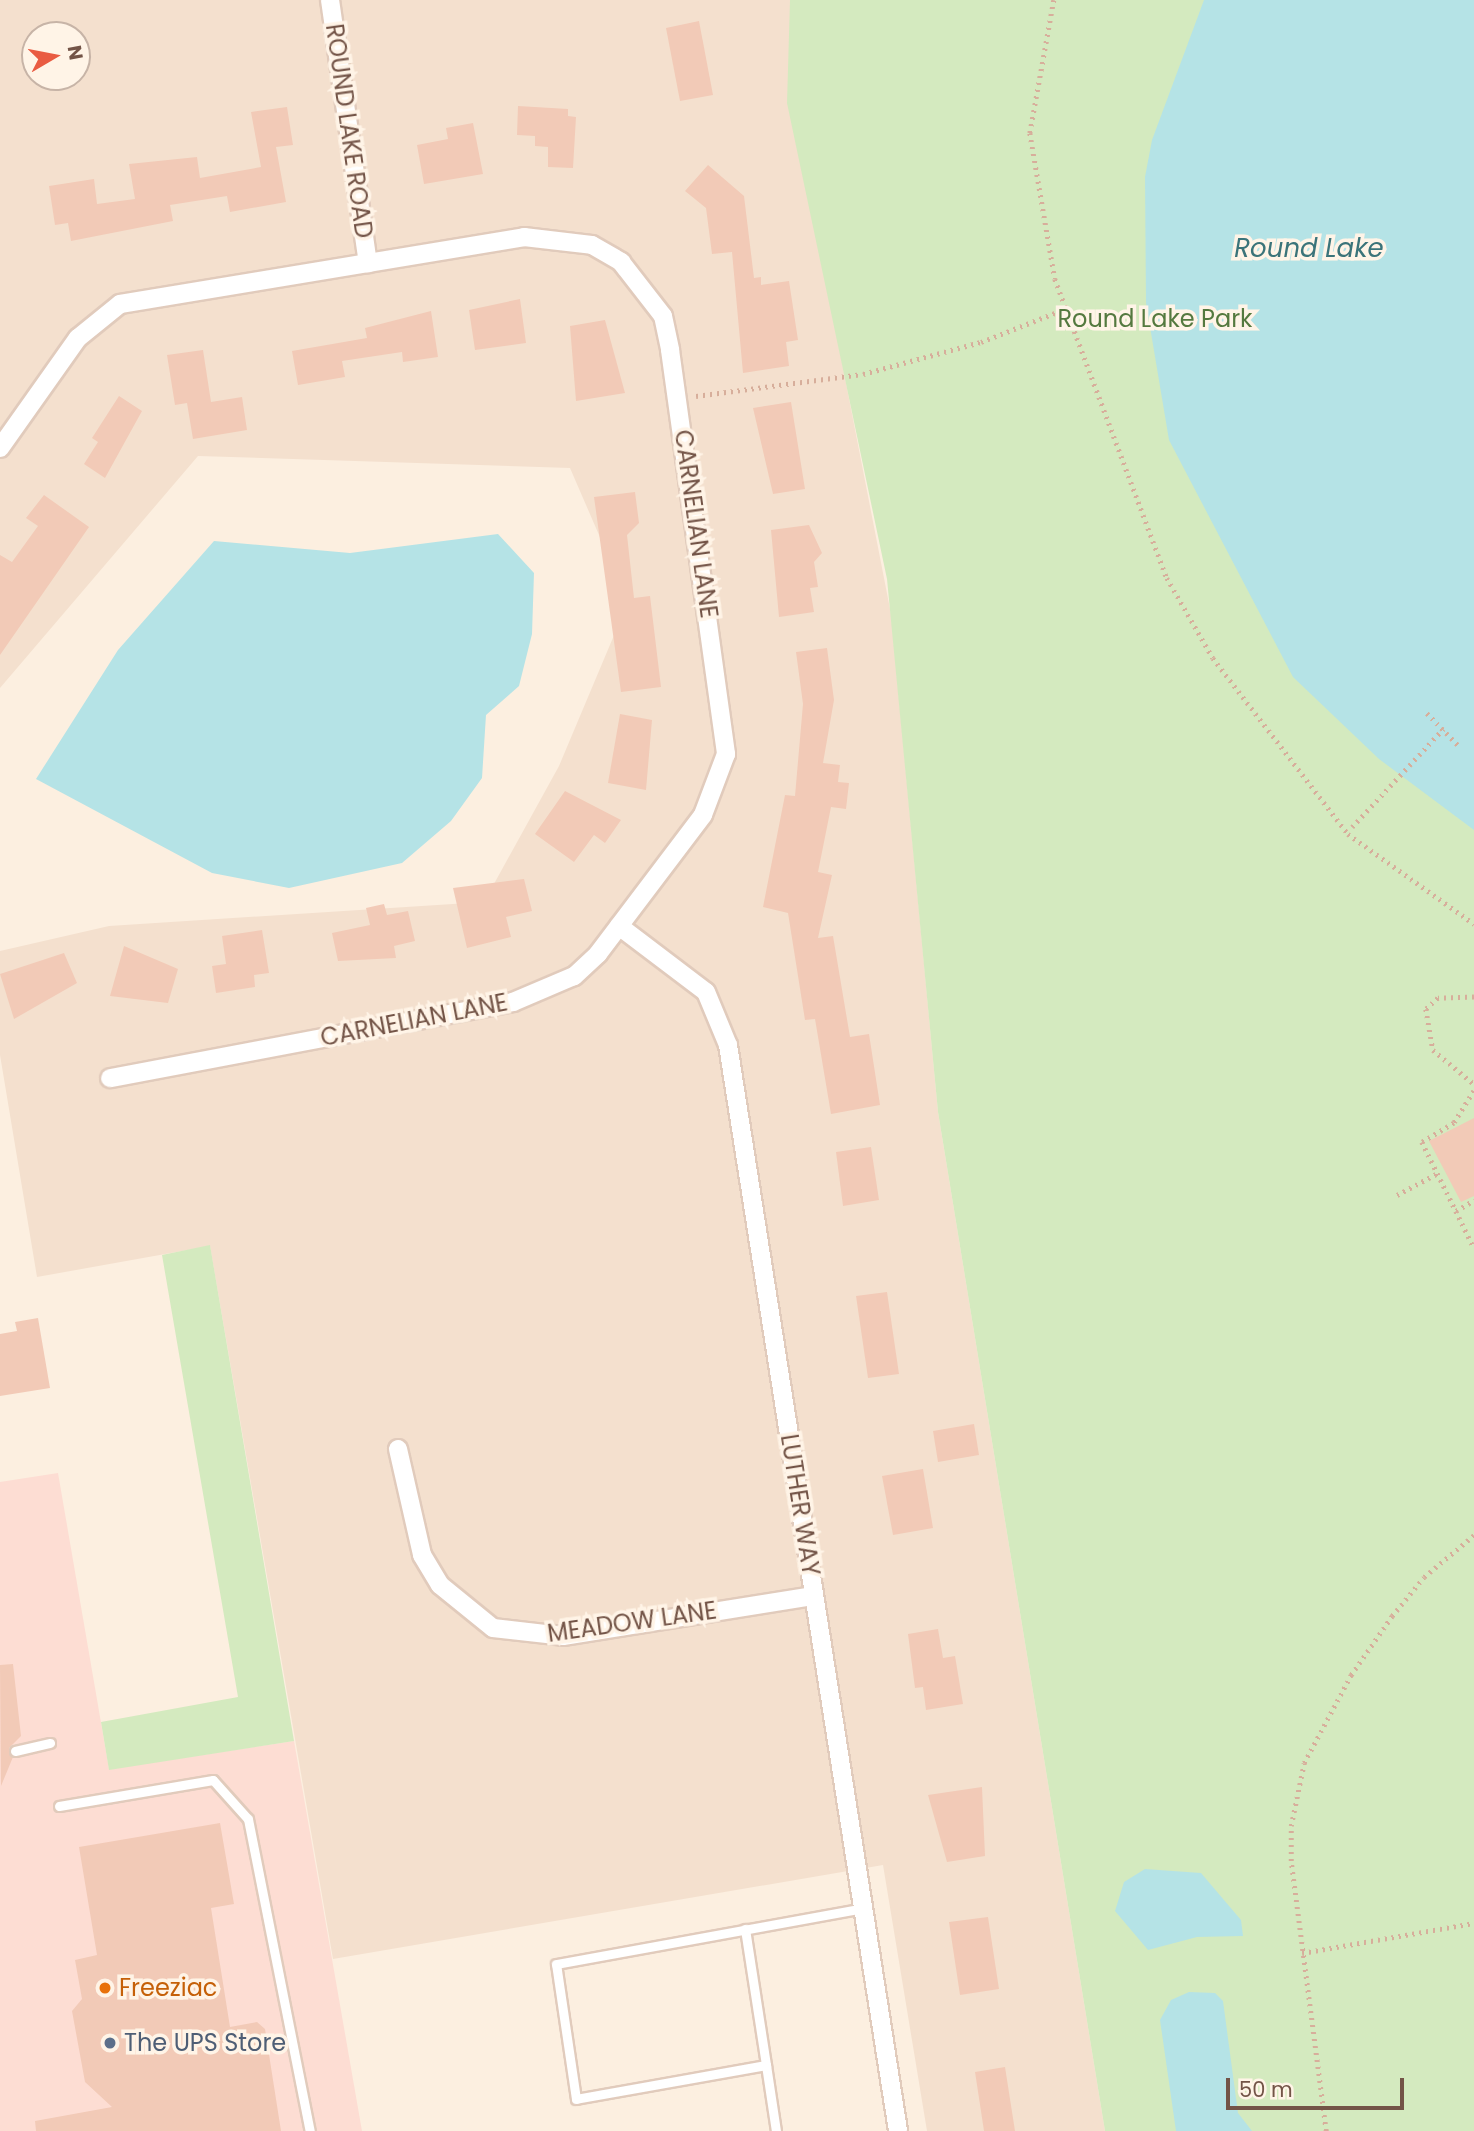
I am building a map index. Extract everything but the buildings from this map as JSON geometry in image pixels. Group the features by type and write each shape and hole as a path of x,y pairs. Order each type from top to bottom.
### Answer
{"street":[{"name":"ROUND LAKE ROAD","path":"330,0 369,263"},
{"name":"CARNELIAN LANE","path":"0,447 78,338 120,304 524,237 592,245 637,278 663,316 678,398 726,754 703,815 619,926 574,976 513,1002 110,1078"},
{"name":"LUTHER WAY","path":"619,926 706,992 722,1018 898,2131"},
{"name":"MEADOW LANE","path":"398,1449 422,1555 440,1585 493,1628 562,1636 814,1596"}],"lane":[{"path":"15,1751 50,1743"},
{"path":"59,1806 213,1780 248,1819 310,2131"},
{"path":"766,2064 576,2099 556,1964 863,1908"},
{"path":"745,1929 776,2131"}],"path":[{"path":"1054,0 1030,133 1065,309 1167,578 1213,659 1348,834 1474,924"},
{"path":"678,398 863,374 981,342 1065,309"},
{"path":"1427,713 1458,745"},
{"path":"1352,827 1443,729"},
{"path":"1474,998 1438,998 1426,1009 1433,1050 1474,1084"},
{"path":"1474,1091 1454,1124 1422,1142 1474,1248"},
{"path":"1397,1195 1438,1174"},
{"path":"1457,1211 1474,1200"},
{"path":"1326,2131 1302,1953 1290,1826 1304,1763 1351,1675 1392,1616 1424,1577 1474,1535"},
{"path":"1302,1953 1474,1923"}],"shaded area":[{"path":"0,0 1208,0 808,188 891,614 938,1112 1105,2131 927,2131 883,1865 333,1959 210,1246 37,1277 0,1055 0,951 109,926 484,902 559,766 628,602 570,468 198,456 0,688"},
{"path":"58,1473 109,1769 294,1741 362,2131 0,2131 0,1482"}],"green space":[{"name":"Round Lake Park","path":"790,0 1474,0 1474,2131 1105,2131 938,1112 887,579 787,103"},
{"path":"210,1245 294,1741 109,1770 101,1722 238,1697 162,1255"}],"water":[{"name":"Round Lake","path":"1204,0 1474,0 1474,830 1379,759 1293,677 1169,440 1146,303 1145,177 1152,140"},
{"path":"498,534 534,573 532,634 519,686 486,715 482,778 451,821 402,863 289,888 212,873 36,779 118,650 214,541 350,553"},
{"path":"1145,1869 1201,1873 1241,1920 1243,1936 1197,1937 1148,1950 1115,1911 1124,1882"},
{"path":"1189,1992 1215,1993 1223,2001 1238,2113 1252,2131 1176,2131 1160,2020 1171,2000"}],"place":[{"name":"Freeziac","path":"105,1988"},
{"name":"The UPS Store","path":"110,2043"}]}
